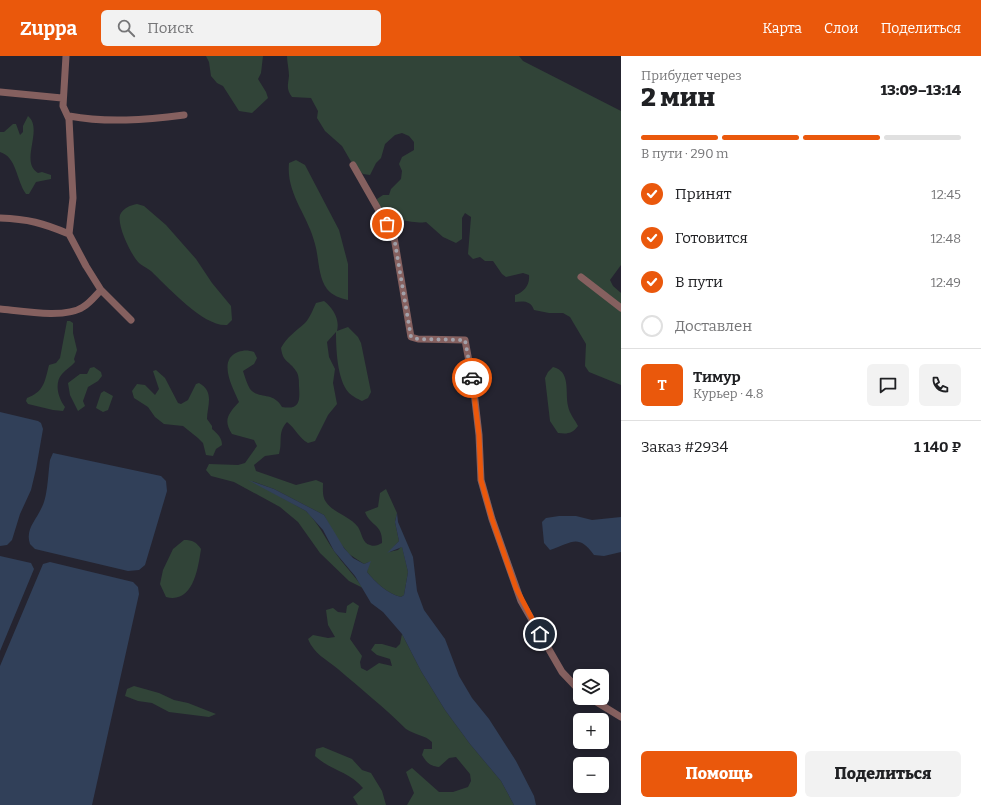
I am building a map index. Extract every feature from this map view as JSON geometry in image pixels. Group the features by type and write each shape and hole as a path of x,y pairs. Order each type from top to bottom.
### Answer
{"street":[{"path":"66,56 62,98 65,112 69,116 85,119 141,120 184,115"},
{"path":"0,92 62,98"},
{"path":"69,116 74,198 69,234 101,290 131,320"},
{"path":"353,165 394,237 411,337 418,339 465,340 474,398 481,480 492,519 521,601 562,672 573,683"},
{"path":"0,218 28,219 47,224 69,234"},
{"path":"581,277 621,308"},
{"path":"0,309 39,314 73,310 83,308 101,290"},
{"path":"601,705 621,717"}],"green space":[{"path":"206,56 263,56 261,73 258,79 268,98 252,113 239,111 223,86 217,83 211,76 209,62"},
{"path":"287,56 519,56 523,61 621,111 621,265 610,280 613,286 621,293 621,385 589,372 585,366 586,344 570,317 563,313 549,313 534,310 533,307 527,302 515,302 515,295 526,288 529,275 523,273 506,277 502,274 493,261 485,261 480,257 473,259 468,254 471,217 465,213 462,218 462,239 456,243 443,237 426,222 404,220 384,213 379,206 377,199 383,195 389,195 391,189 401,179 402,171 399,164 402,157 414,150 414,142 409,136 402,133 395,135 385,144 381,158 376,163 370,175 363,174 353,165 342,146 325,131 317,118 318,111 311,98 292,97 290,94 288,87 289,76"},
{"path":"28,116 34,129 31,154 33,168 38,173 42,172 51,175 51,179 36,182 29,194 26,194 10,159 0,152 0,132 4,132 13,124 16,124 20,135 23,132 23,126"},
{"path":"296,160 305,165 339,230 348,264 348,300 339,297 327,289 322,279 312,233 294,195 291,185 289,163"},
{"path":"137,204 144,206 166,225 196,259 212,283 231,306 232,320 227,325 218,324 198,314 136,259 125,240 120,215 123,210"},
{"path":"324,301 337,318 337,331 348,327 358,337 361,343 371,392 368,398 362,401 350,394 345,387 338,364 336,332 327,342 329,357 335,369 333,383 337,404 328,415 315,441 308,443 305,441 287,422 281,434 279,454 265,456 254,465 256,471 296,485 316,480 323,483 323,495 329,506 355,523 362,538 367,544 372,546 382,543 382,537 365,512 378,507 380,493 386,489 397,513 395,522 399,541 389,552 398,550 402,546 408,572 404,595 401,597 378,584 370,576 367,572 369,562 364,564 349,554 337,539 324,515 274,489 252,481 306,511 318,525 337,556 363,588 349,581 320,553 298,522 280,507 234,482 211,476 206,470 209,464 238,465 245,463 257,446 254,440 232,434 229,429 227,421 228,417 239,402 228,375 228,361 238,352 254,352 257,358 254,364 243,371 250,389 258,394 274,399 282,407 288,408 296,406 299,400 298,376 293,367 283,356 281,348 289,337 307,321 316,303"},
{"path":"67,321 73,323 73,333 77,350 74,359 75,362 62,374 58,382 60,399 65,407 63,411 28,404 26,401 27,398 37,393 43,385 49,365 56,363 60,358"},
{"path":"94,367 101,372 102,376 98,381 88,387 83,401 85,406 78,411 70,395 68,383 80,374 87,374 90,368"},
{"path":"553,367 559,369 565,377 569,409 578,426 574,431 569,433 558,433 550,421 545,378"},
{"path":"156,370 165,378 178,403 181,404 188,400 196,384 199,383 207,391 209,400 207,419 222,443 222,445 216,449 213,456 206,455 203,443 183,426 164,424 155,417 148,407 134,398 132,391 137,384 145,385 155,395 159,389 153,371"},
{"path":"104,391 113,396 108,410 103,412 96,408 101,393"},
{"path":"184,540 194,542 201,549 196,575 188,590 182,595 175,598 166,597 160,584 163,570 173,549"},
{"path":"353,602 359,606 350,639 362,656 360,662 361,668 367,671 379,663 392,666 390,659 377,655 371,650 375,644 382,644 396,648 400,644 402,634 421,671 445,710 470,744 501,781 514,805 407,805 414,793 406,772 412,768 439,792 453,792 468,787 471,781 470,774 456,757 449,758 439,767 429,764 422,755 424,749 432,749 432,742 406,729 314,649 308,639 313,635 328,638 335,637 328,625 326,610 333,608 338,612 346,613 347,606"},
{"path":"134,686 159,693 174,700 188,703 216,714 209,717 169,712 152,703 138,701 125,696 127,689"},
{"path":"323,747 352,759 362,770 371,773 382,791 386,805 358,805 353,797 363,788 352,778 327,765 315,756 316,749"}],"water":[{"path":"0,412 38,421 41,423 43,429 31,490 20,514 12,540 7,545 0,546"},
{"path":"53,453 161,476 166,481 167,491 145,565 139,570 128,571 35,549 30,544 30,530 45,499 50,460"},
{"path":"248,480 274,489 324,515 344,548 353,558 364,564 371,561 367,572 382,587 401,597 404,595 408,572 402,547 387,553 399,541 395,522 397,513 398,522 413,557 417,591 424,610 445,639 459,676 472,698 489,719 516,761 534,796 536,805 514,805 501,781 470,744 445,710 421,671 402,634 383,612 371,603 355,576 334,551 323,530 306,511"},
{"path":"576,516 592,520 621,517 621,552 604,556 594,555 588,548 579,542 569,543 550,550 544,543 542,522 546,518"},
{"path":"0,556 31,563 34,569 0,651"},
{"path":"50,562 133,582 138,587 139,594 92,805 0,805 0,666 43,564"}],"way so far":[{"path":"387,224 394,237 411,337 418,339 465,340 472,378"}],"route":[{"path":"472,378 479,435 481,480 492,519 516,588 521,601 540,634"}]}
